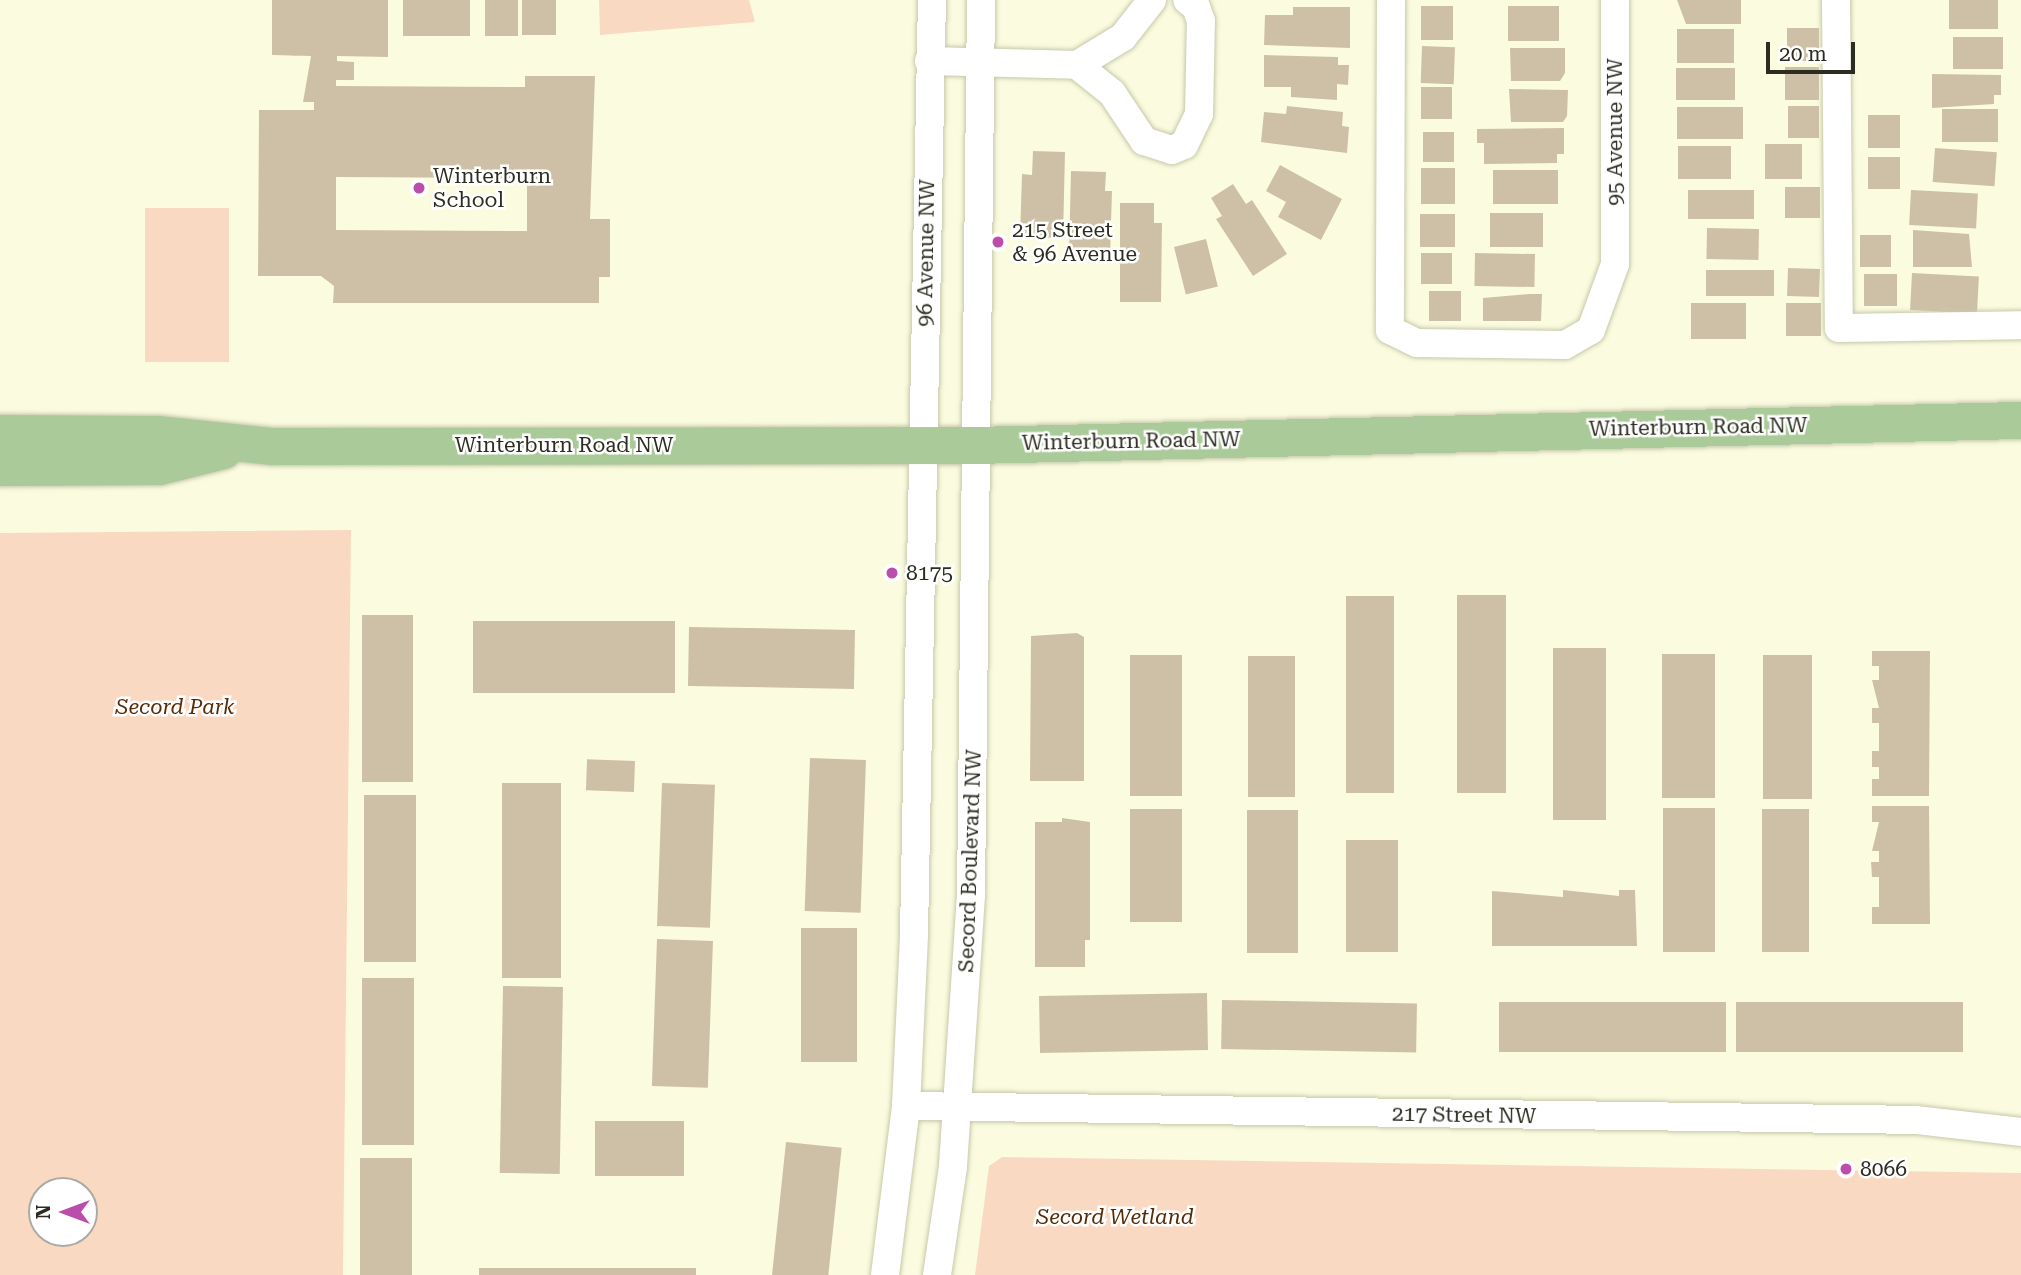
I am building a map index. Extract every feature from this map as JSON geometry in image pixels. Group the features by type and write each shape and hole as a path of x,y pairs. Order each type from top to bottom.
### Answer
{"main road":[{"name":"Winterburn Road NW","path":"0,433 157,434 241,445 975,445 2021,420"},
{"name":"Winterburn Road NW","path":"0,467 159,466 241,445"}],"street":[{"name":"96 Avenue NW","path":"920,445 932,0"},
{"path":"975,445 981,0"},
{"path":"929,61 1077,65 1123,37 1152,0"},
{"path":"1077,65 1112,93 1144,141 1172,150 1184,145 1199,114 1201,34 1196,7 1186,0"},
{"name":"95 Avenue NW","path":"1391,0 1391,330 1417,343 1565,345 1591,330 1615,264 1615,0"},
{"path":"1836,0 1839,328 2021,325"},
{"path":"885,1275 906,1106 919,782 920,445"},
{"name":"Secord Boulevard NW","path":"937,1275 958,1109 971,895 975,445"},
{"name":"217 Street NW","path":"906,1106 958,1109 1916,1120 2021,1132"}],"green space":[{"path":"599,0 749,0 755,22 600,35"},
{"path":"145,208 229,208 229,362 145,362"},
{"name":"Secord Park","path":"351,530 343,1275 0,1275 0,533"},
{"name":"Secord Wetland","path":"1002,1157 2021,1173 2021,1275 975,1275 989,1166"}],"building":[{"path":"272,0 388,0 388,57 337,56 337,61 354,62 354,80 336,80 336,86 525,87 525,76 595,76 590,219 610,219 610,277 599,277 599,303 333,303 334,286 321,276 258,276 259,110 314,110 314,102 303,102 311,56 272,55","holes":["336,177 527,178 527,231 336,230"]},
{"path":"403,0 470,0 470,36 403,36"},
{"path":"485,0 518,0 518,36 485,36"},
{"path":"522,0 556,0 556,35 522,35"},
{"path":"1677,0 1741,0 1741,24 1686,24"},
{"path":"1949,0 1998,0 1998,29 1949,29"},
{"path":"1421,6 1453,6 1453,40 1421,40"},
{"path":"1508,6 1559,6 1559,41 1508,41"},
{"path":"1293,7 1350,7 1350,48 1264,45 1265,15 1293,15"},
{"path":"1787,28 1819,28 1819,61 1787,61"},
{"path":"1677,29 1734,29 1734,63 1677,63"},
{"path":"1953,37 2003,37 2003,69 1953,69"},
{"path":"1422,46 1455,47 1454,84 1421,83"},
{"path":"1510,48 1565,48 1565,73 1560,81 1511,81"},
{"path":"1264,55 1338,57 1338,65 1349,65 1348,85 1337,84 1337,100 1291,97 1291,87 1264,87"},
{"path":"1785,67 1819,67 1819,100 1785,100"},
{"path":"1676,68 1735,68 1735,100 1676,100"},
{"path":"1932,74 2001,75 2001,95 1994,95 1994,104 1932,108"},
{"path":"1421,87 1452,87 1452,119 1421,119"},
{"path":"1509,89 1568,90 1567,116 1563,122 1511,122"},
{"path":"1287,106 1343,112 1342,126 1349,127 1347,153 1261,142 1264,112 1286,114"},
{"path":"1788,106 1819,106 1819,138 1788,138"},
{"path":"1677,107 1743,107 1743,139 1677,139"},
{"path":"1942,109 1998,109 1998,142 1942,142"},
{"path":"1868,115 1900,115 1900,148 1868,148"},
{"path":"1564,128 1564,154 1557,154 1557,163 1484,164 1484,143 1477,143 1477,129"},
{"path":"1423,132 1454,132 1454,162 1423,162"},
{"path":"1765,144 1802,144 1802,179 1765,179"},
{"path":"1678,146 1731,146 1731,179 1678,179"},
{"path":"1935,148 1997,152 1994,186 1933,182"},
{"path":"1033,151 1065,152 1063,238 1020,237 1022,174 1032,175"},
{"path":"1868,157 1900,157 1900,189 1868,189"},
{"path":"1280,165 1342,199 1321,240 1278,217 1286,202 1266,191"},
{"path":"1421,168 1455,168 1455,204 1421,204"},
{"path":"1493,170 1558,170 1558,204 1493,204"},
{"path":"1071,171 1106,172 1105,191 1112,191 1110,258 1072,260 1069,255"},
{"path":"1233,184 1246,204 1252,200 1287,254 1253,276 1216,219 1222,216 1211,198"},
{"path":"1785,187 1820,187 1820,218 1785,218"},
{"path":"1688,190 1754,190 1754,219 1688,219"},
{"path":"1911,190 1978,194 1976,228 1909,225"},
{"path":"1120,203 1154,203 1154,223 1162,223 1161,302 1120,302"},
{"path":"1490,213 1543,213 1543,247 1490,247"},
{"path":"1420,214 1455,214 1455,247 1420,247"},
{"path":"1707,228 1759,229 1758,260 1706,259"},
{"path":"1913,230 1969,234 1972,267 1913,267"},
{"path":"1860,235 1891,235 1891,267 1860,267"},
{"path":"1206,239 1218,287 1186,295 1174,247"},
{"path":"1421,253 1452,253 1452,284 1421,284"},
{"path":"1475,253 1535,254 1534,287 1474,286"},
{"path":"1788,268 1820,269 1819,297 1787,296"},
{"path":"1706,270 1774,270 1774,296 1706,296"},
{"path":"1912,273 1979,277 1977,313 1910,310"},
{"path":"1864,274 1897,274 1897,306 1864,306"},
{"path":"1429,291 1461,291 1461,321 1429,321"},
{"path":"1542,294 1541,321 1483,321 1483,298"},
{"path":"1691,303 1746,303 1746,339 1691,339"},
{"path":"1786,303 1821,303 1821,336 1786,336"},
{"path":"1457,595 1506,595 1506,793 1457,793"},
{"path":"1346,596 1394,596 1394,793 1346,793"},
{"path":"362,615 413,615 413,782 362,782"},
{"path":"473,621 675,621 675,693 473,693"},
{"path":"689,627 855,630 854,689 688,686"},
{"path":"1077,633 1084,637 1084,781 1030,781 1031,636"},
{"path":"1553,648 1606,648 1606,820 1553,820"},
{"path":"1872,651 1930,651 1929,796 1872,796 1872,779 1879,779 1879,767 1872,767 1872,751 1879,751 1879,723 1872,723 1872,708 1879,708 1872,680 1879,680 1879,666 1872,666"},
{"path":"1662,654 1715,654 1715,798 1662,798"},
{"path":"1130,655 1182,655 1182,796 1130,796"},
{"path":"1763,655 1812,655 1812,799 1763,799"},
{"path":"1248,656 1295,656 1295,797 1248,797"},
{"path":"810,758 866,760 861,913 805,911"},
{"path":"587,759 635,761 634,792 586,790"},
{"path":"502,783 561,783 561,978 502,978"},
{"path":"662,783 715,785 710,928 657,926"},
{"path":"364,795 416,795 416,962 364,962"},
{"path":"1872,806 1929,806 1930,924 1872,924 1872,907 1879,907 1879,877 1872,877 1871,862 1879,862 1879,851 1872,851 1879,822 1872,822"},
{"path":"1663,808 1715,808 1715,952 1663,952"},
{"path":"1130,809 1182,809 1182,922 1130,922"},
{"path":"1762,809 1809,809 1809,952 1762,952"},
{"path":"1247,810 1298,810 1298,953 1247,953"},
{"path":"1062,818 1090,822 1090,940 1085,940 1085,967 1035,967 1035,822 1062,822"},
{"path":"1346,840 1398,840 1398,952 1346,952"},
{"path":"1563,890 1619,896 1619,890 1635,890 1637,946 1492,946 1492,891 1563,897"},
{"path":"801,928 857,928 857,1062 801,1062"},
{"path":"657,939 713,941 708,1088 652,1086"},
{"path":"362,978 414,978 414,1145 362,1145"},
{"path":"503,986 563,987 560,1174 500,1173"},
{"path":"1207,993 1208,1050 1040,1053 1039,996"},
{"path":"1222,1000 1417,1003 1416,1052 1221,1049"},
{"path":"1499,1002 1726,1002 1726,1052 1499,1052"},
{"path":"1736,1002 1963,1002 1963,1052 1736,1052"},
{"path":"595,1121 684,1121 684,1176 595,1176"},
{"path":"786,1142 842,1148 828,1275 772,1275"},
{"path":"360,1158 412,1158 412,1275 360,1275"},
{"path":"479,1268 696,1268 696,1275 479,1275"}],"place":[{"name":"Winterburn School","path":"419,188"},
{"name":"215 Street & 96 Avenue","path":"998,242"},
{"name":"8175","path":"892,573"},
{"name":"8066","path":"1846,1169"}]}
